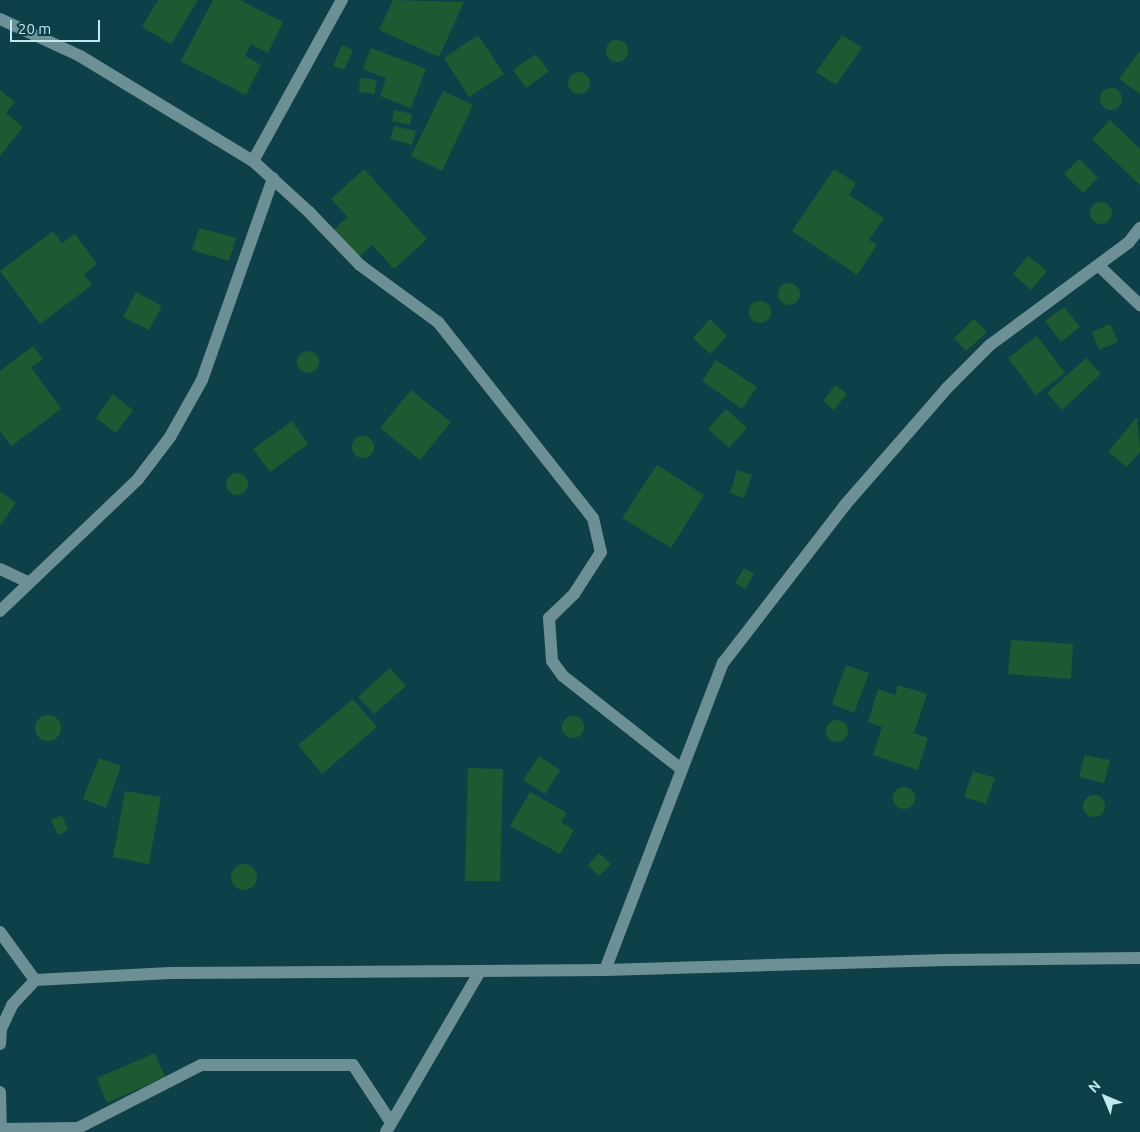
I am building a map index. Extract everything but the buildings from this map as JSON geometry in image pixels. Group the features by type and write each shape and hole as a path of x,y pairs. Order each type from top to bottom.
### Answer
{"street":[{"path":"253,161 342,0"},
{"path":"0,19 80,56 253,161 273,178 360,265 438,322 593,518 601,552 574,594 549,618 552,661 563,676 680,768"},
{"path":"0,611 28,582 138,479 170,437 202,380 273,178"},
{"path":"604,970 680,768 723,663 845,505 902,436 990,345 1129,242 1140,228"},
{"path":"1098,266 1140,305"},
{"path":"0,569 28,582"},
{"path":"0,932 36,980"},
{"path":"0,1044 1,1029 12,1005 36,980 170,973 604,970 946,960 1140,958"},
{"path":"0,1092 1,1130 78,1128 201,1065 353,1065 388,1126 480,971"}]}
